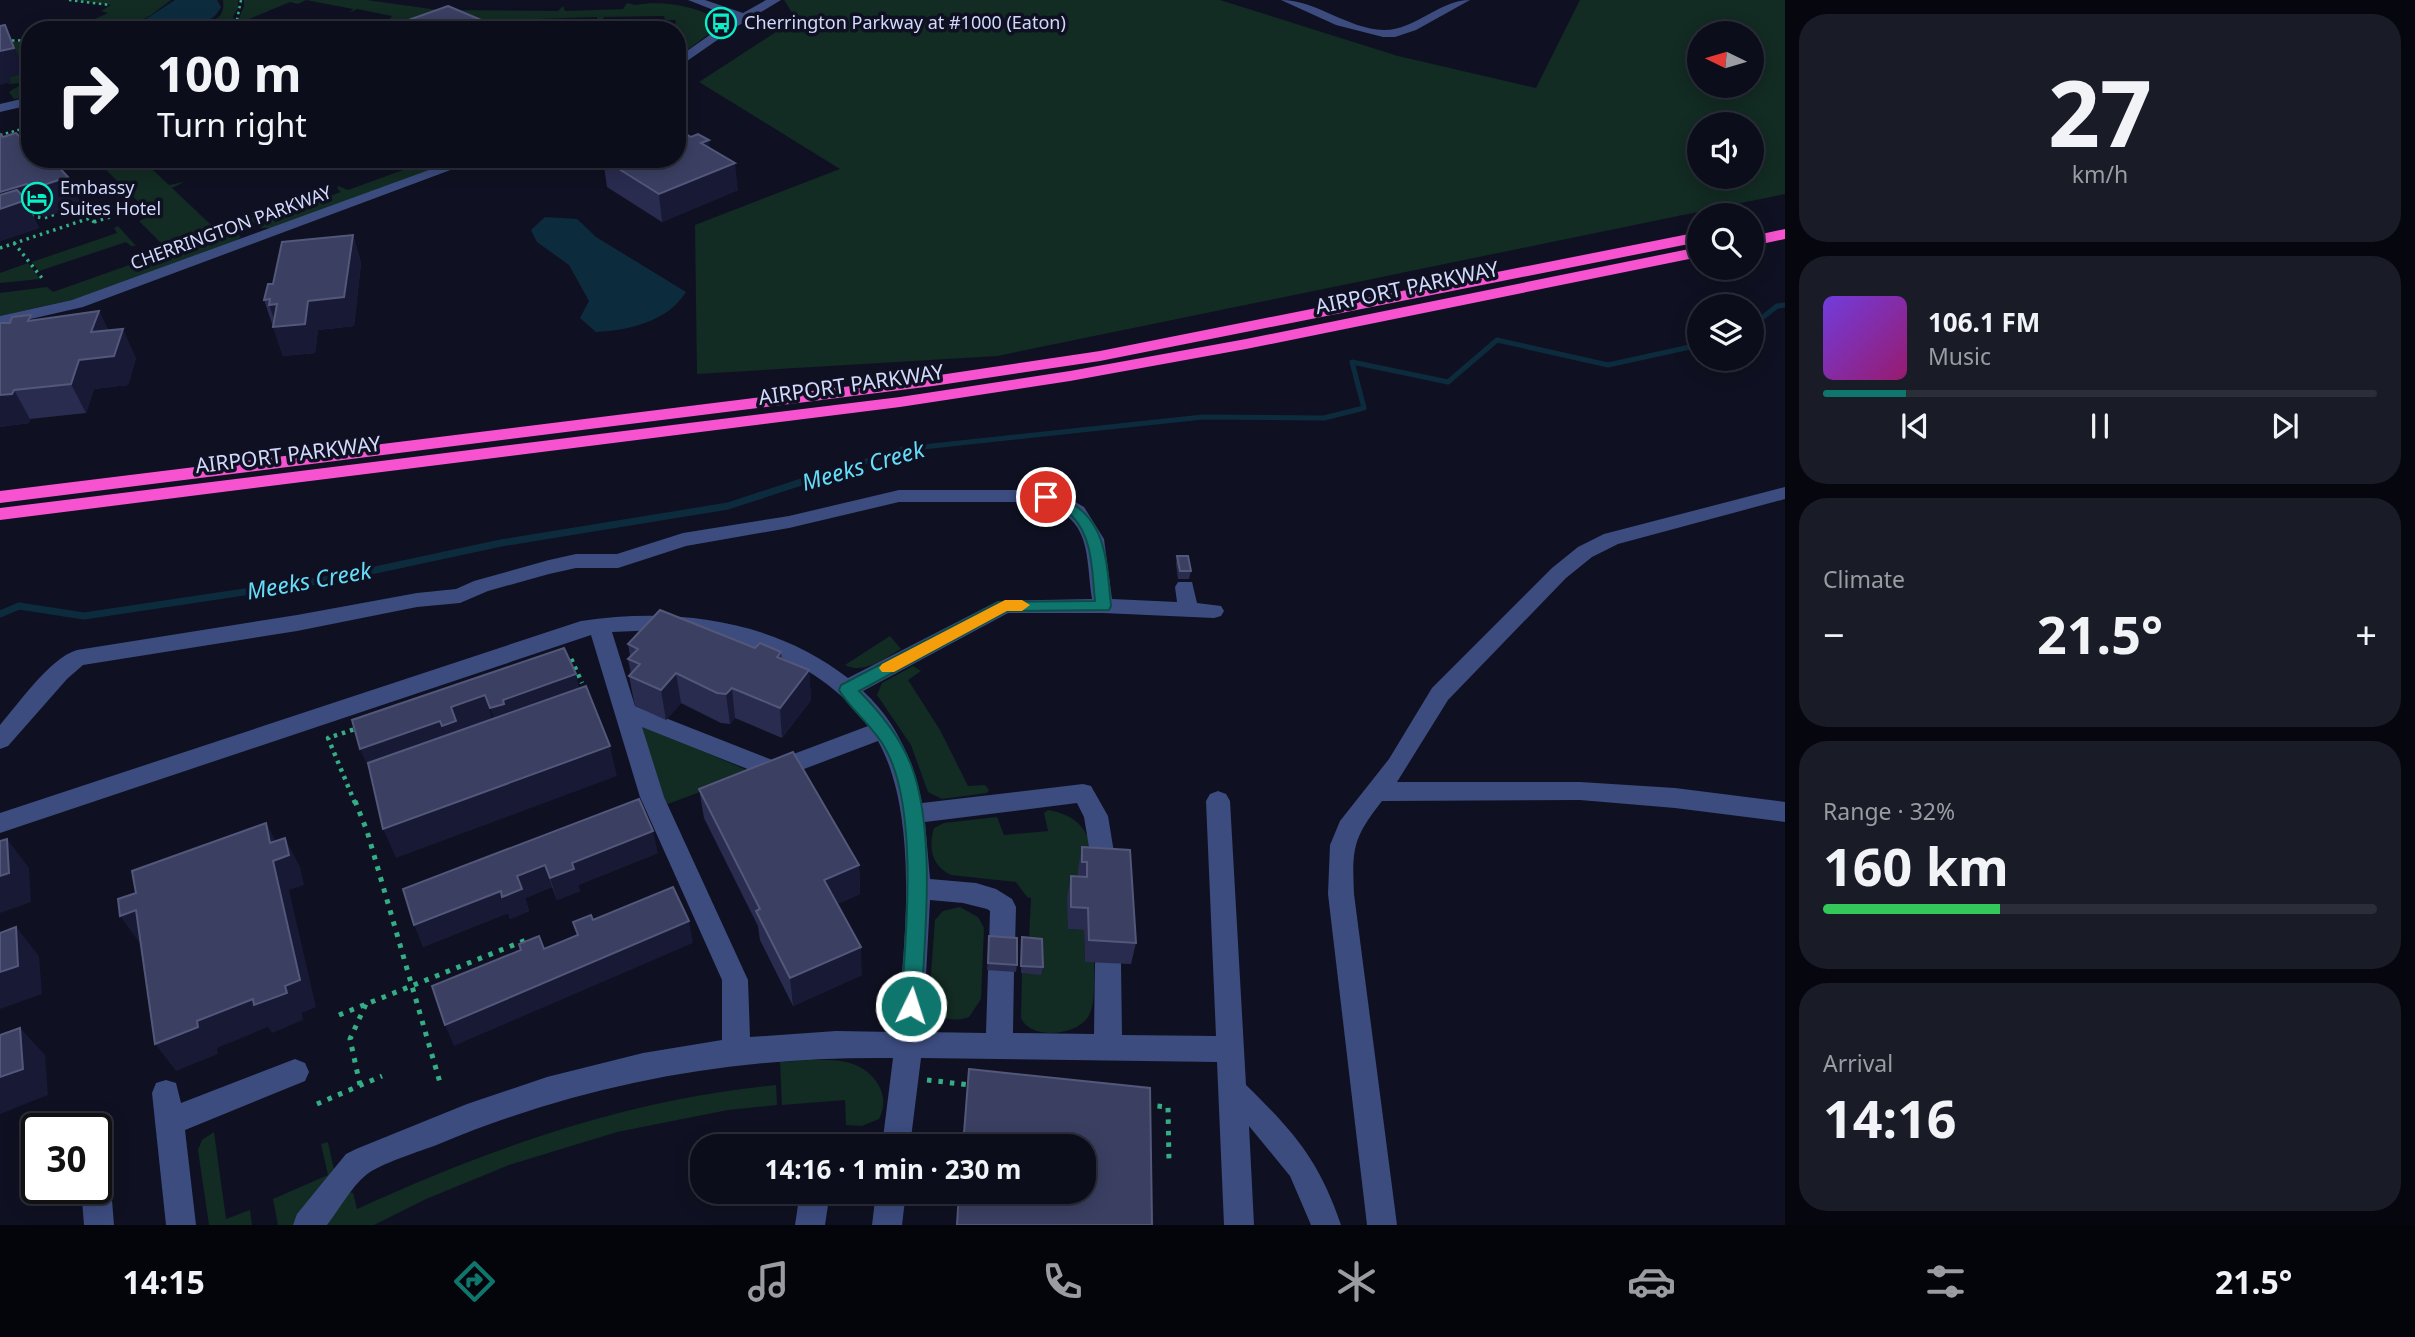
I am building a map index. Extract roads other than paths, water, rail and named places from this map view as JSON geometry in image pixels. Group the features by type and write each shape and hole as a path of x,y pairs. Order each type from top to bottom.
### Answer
{"highway":[{"path":"1764,223 1785,219"},
{"path":"1764,238 1785,234"},
{"name":"AIRPORT PARKWAY","path":"0,497 933,381 1074,360 1279,322 1687,239"},
{"name":"AIRPORT PARKWAY","path":"0,514 900,402 1070,376 1246,344 1687,254"},
{"path":"0,519 357,469"}],"street":[{"path":"694,0 743,18"},
{"path":"727,0 757,10"},
{"path":"686,59 743,18 775,0"},
{"path":"1287,0 1356,27 1381,33 1397,33 1464,0"},
{"path":"0,107 21,103"},
{"name":"CHERRINGTON PARKWAY","path":"0,321 77,304 448,168"},
{"path":"1382,1225 1340,876 1340,859 1346,832 1409,747 1440,694 1559,573 1585,552 1629,533 1785,493"},
{"path":"0,740 59,673 78,658 297,623 417,600 460,596 481,586 549,567 576,561 618,561 683,540 789,522 899,496 1035,496 1063,503 1077,512 1094,539 1103,606"},
{"path":"1185,587 1188,610"},
{"path":"847,690 1005,606 1103,606 1214,611"},
{"path":"0,822 457,668 599,626 662,622 724,630 771,644 817,667 847,690 883,730 903,767 914,814 917,890 908,1047 897,1134"},
{"path":"599,626 652,797 731,969 736,990 736,1051"},
{"path":"624,711 775,771 883,730"},
{"path":"1376,792 1580,791 1675,797 1785,812"},
{"path":"914,814 1083,793 1096,816 1105,871"},
{"path":"1218,801 1239,1225"},
{"path":"917,890 979,894 995,899 1003,907 999,1048"},
{"path":"1108,963 1108,1047"},
{"path":"308,1225 356,1164 467,1118 547,1090 643,1066 736,1051 836,1044 1230,1049"},
{"path":"169,1122 295,1072"},
{"path":"1233,1090 1297,1158 1318,1200 1326,1225"},
{"path":"166,1093 181,1225"},
{"path":"97,1204 99,1225"},
{"path":"810,1225 813,1204"},
{"path":"887,1225 890,1204"}],"water":[{"path":"175,0 217,0 221,7 214,17 204,21 143,21"},
{"path":"545,217 577,219 596,237 686,292 669,311 646,323 596,332 580,318 589,301 569,265 537,242 531,230"}],"waterway":[{"name":"Meeks Creek","path":"1764,316 1777,306 1785,305"},
{"name":"Meeks Creek","path":"839,470 904,449 1203,417 1324,418 1364,408 1352,362 1448,382 1497,340 1608,365 1687,348"},
{"name":"Meeks Creek","path":"0,614 19,606 84,616 338,578 501,543 728,506 844,468"}],"place":[{"name":"Cherrington Parkway at #1000 (Eaton)","path":"721,23"},
{"name":"Embassy Suites Hotel","path":"37,198"}]}
